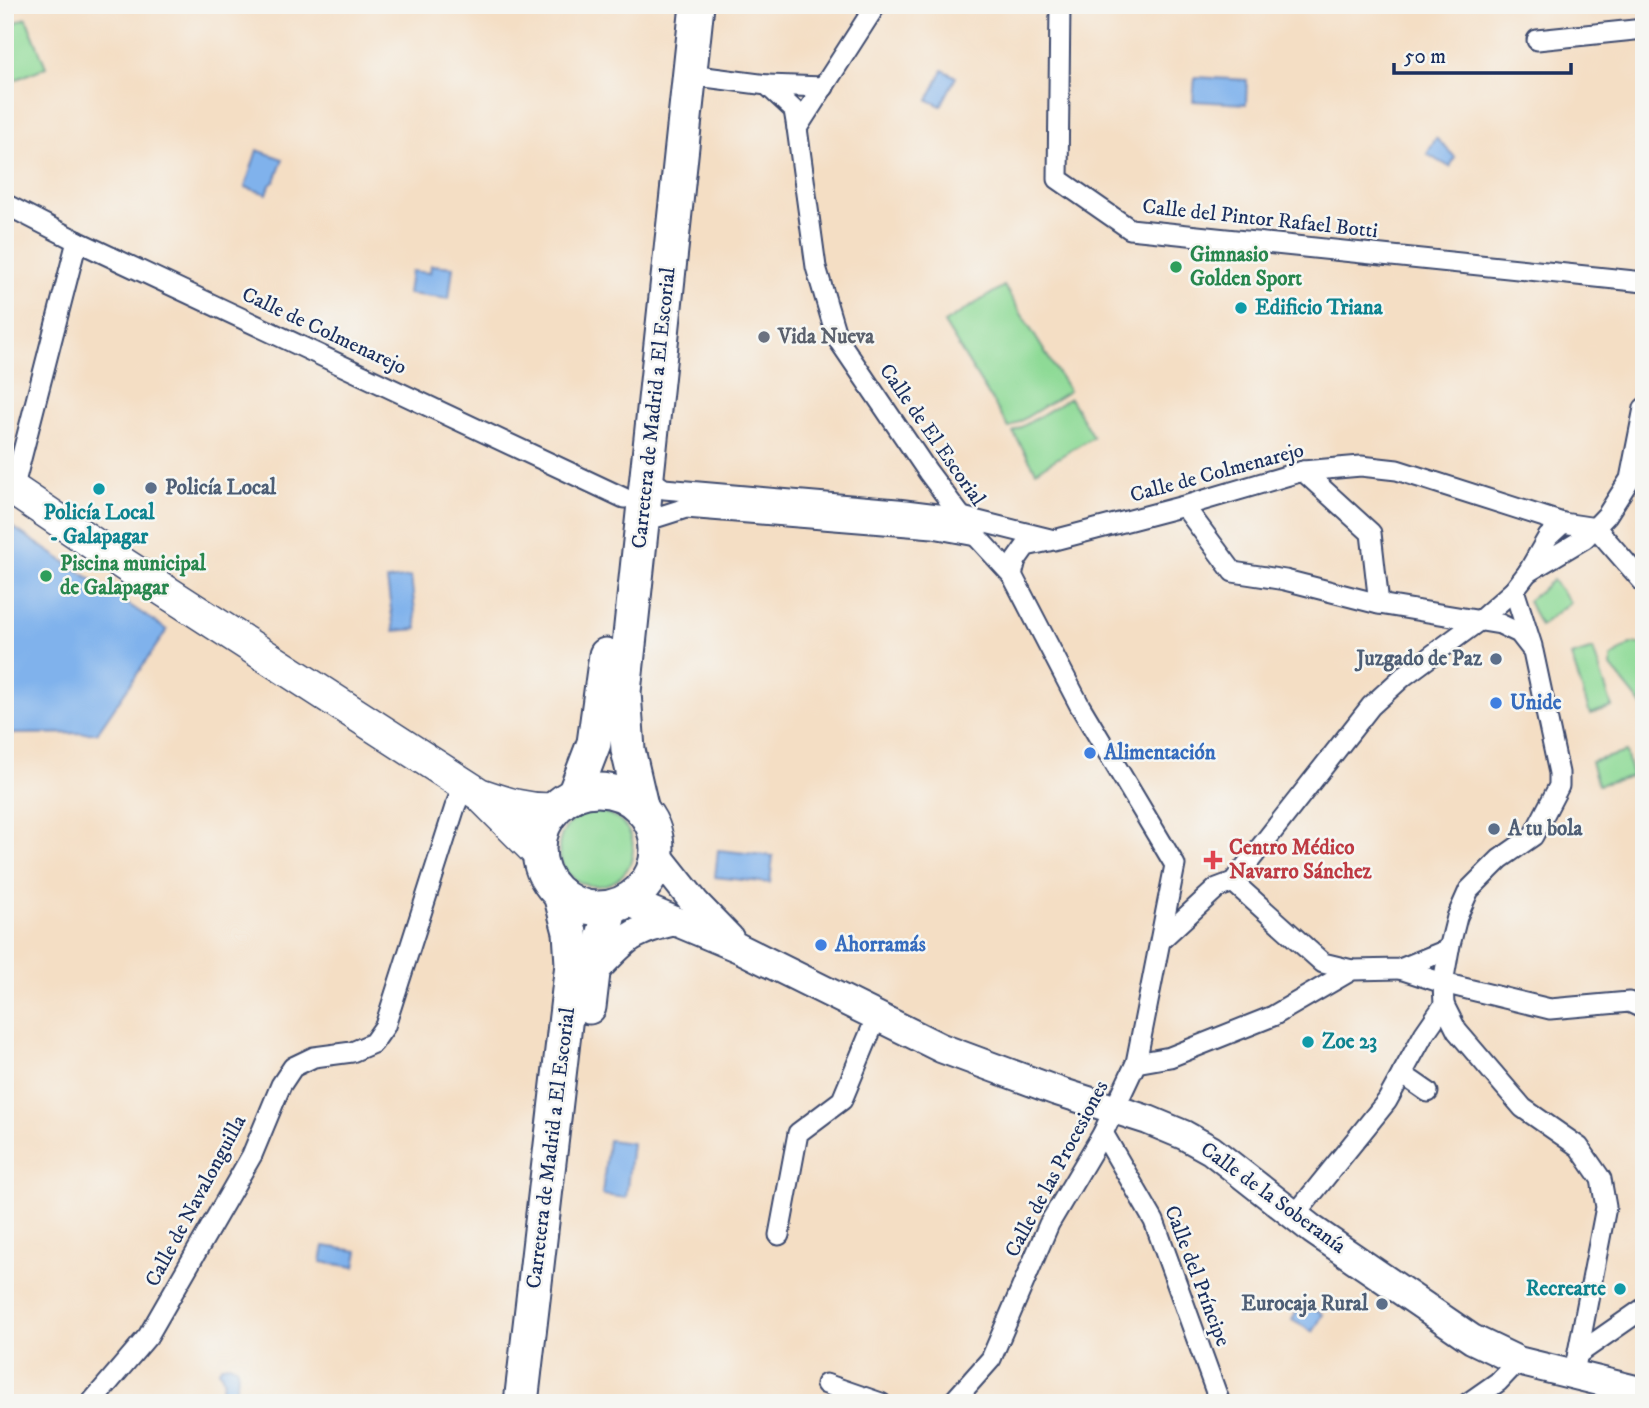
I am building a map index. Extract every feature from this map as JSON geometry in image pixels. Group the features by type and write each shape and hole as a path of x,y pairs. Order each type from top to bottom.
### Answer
{"highway":[{"name":"Carretera de Madrid a El Escorial","path":"642,810 628,750 624,692 674,5"},
{"name":"Carretera de Madrid a El Escorial","path":"565,802 594,743 637,499 697,5"},
{"path":"592,790 611,792 628,798 642,810 654,831 657,855 648,882 639,893 619,904 595,908 579,905 560,894 547,879 540,855 540,839 546,822 565,802 592,790"},
{"name":"Carretera de Madrid a El Escorial","path":"522,1403 572,964 570,932 560,894"},
{"name":"Carretera de Madrid a El Escorial","path":"545,1403 593,973 619,904"}],"main road":[{"path":"9,487 472,789 513,806 536,810 565,802"},
{"path":"472,789 540,855"},
{"name":"Calle de la Soberanía","path":"657,855 695,903 739,948"},
{"name":"Calle de la Soberanía","path":"619,904 675,921 739,948 942,1048 1109,1122 1148,1119 1202,1145 1295,1215 1472,1339 1518,1361 1576,1363 1644,1391"},
{"path":"593,973 624,940 646,927 675,921"}],"street":[{"path":"797,128 876,5"},
{"name":"Calle del Pintor Rafael Botti","path":"1060,5 1058,179 1130,229 1644,282"},
{"path":"1537,40 1644,29"},
{"path":"690,75 767,85 824,87"},
{"name":"Calle de El Escorial","path":"767,85 794,110 816,267 836,338 928,472 976,536 1012,575 1080,706 1175,865"},
{"name":"Calle de Colmenarejo","path":"5,204 77,241 637,499 664,489 897,509 962,517 1054,540"},
{"path":"9,487 77,241"},
{"path":"1528,572 1585,538 1607,515 1630,479 1644,408"},
{"name":"Calle de Colmenarejo","path":"1012,575 1016,560 1026,546 1184,506 1303,471 1361,466 1397,470 1563,523 1596,528"},
{"path":"1303,471 1371,533 1379,604"},
{"path":"637,499 687,508 921,527 976,536"},
{"path":"1184,506 1233,572 1285,580 1379,604 1500,624 1519,633 1533,650"},
{"path":"1162,939 1217,888 1233,882 1371,706 1404,676 1480,620 1514,590 1548,537 1563,523"},
{"path":"1596,528 1641,574"},
{"path":"1514,590 1533,650 1559,774 1559,786 1533,836 1500,859 1469,890 1457,916 1449,949 1443,983 1444,1005 1457,1031 1523,1108 1579,1147 1601,1179 1606,1207 1576,1363"},
{"name":"Calle de Navalonguilla","path":"91,1403 148,1336 252,1155 281,1085 293,1067 314,1057 352,1052 373,1043 385,1026 455,807 472,789"},
{"name":"Calle de las Procesiones","path":"952,1403 991,1359 1049,1224 1109,1122 1136,1063 1175,865"},
{"path":"1233,882 1323,963 1352,970 1400,969 1443,983 1550,1009 1629,1002 1644,1009"},
{"path":"1400,969 1449,949"},
{"path":"1136,1063 1170,1057 1273,1016 1352,970"},
{"path":"1295,1215 1387,1101 1444,1005"},
{"path":"779,1235 798,1133 842,1100 877,1016"},
{"path":"1402,1074 1428,1092"},
{"name":"Calle del Príncipe","path":"1109,1122 1154,1221 1220,1403"},
{"path":"1576,1363 1644,1308"},
{"path":"1468,1403 1498,1382 1518,1361"},
{"path":"826,1384 881,1403"}],"green space":[{"path":"26,18 46,67 5,84 5,27"},
{"path":"1004,286 1069,391 1009,428 944,323"},
{"path":"1070,398 1093,437 1036,471 1013,432"},
{"path":"1553,580 1570,602 1540,626 1528,601"},
{"path":"1630,644 1640,644 1644,649 1644,708 1611,667 1611,658"},
{"path":"1593,649 1612,707 1590,714 1571,656"},
{"path":"1626,752 1632,776 1598,785 1591,762"},
{"path":"596,812 610,815 622,823 630,835 633,849 630,863 622,875 610,883 596,886 582,883 570,875 562,863 559,849 562,835 570,823 582,815"}],"water":[{"path":"943,70 956,77 941,106 928,100"},
{"path":"1195,77 1247,80 1246,104 1193,101"},
{"path":"1436,138 1455,157 1450,167 1427,154"},
{"path":"257,150 283,159 267,194 245,187"},
{"path":"431,265 453,267 449,299 408,294 411,271 430,273"},
{"name":"Piscina municipal de Galapagar","path":"5,522 167,630 97,733 5,734"},
{"path":"411,577 417,629 394,631 387,580"},
{"path":"718,850 773,856 770,883 715,877"},
{"path":"608,1140 632,1143 626,1198 602,1195"},
{"path":"324,1246 358,1251 355,1267 321,1262"},
{"path":"1302,1301 1323,1314 1313,1332 1292,1320"},
{"path":"222,1365 236,1367 238,1376 234,1390 226,1401 220,1396 224,1380 219,1370"}],"place":[{"name":"Gimnasio Golden Sport","path":"1176,267"},
{"name":"Edificio Triana","path":"1241,308"},
{"name":"Vida Nueva","path":"764,337"},
{"name":"Policía Local","path":"151,488"},
{"name":"Policía Local - Galapagar","path":"99,489"},
{"name":"Piscina municipal de Galapagar","path":"46,576"},
{"name":"Juzgado de Paz","path":"1496,659"},
{"name":"Unide","path":"1496,703"},
{"name":"Alimentación","path":"1090,753"},
{"name":"A tu bola","path":"1494,829"},
{"name":"Centro Médico Navarro Sánchez","path":"1213,860"},
{"name":"Ahorramás","path":"821,945"},
{"name":"Zoe 23","path":"1308,1042"},
{"name":"Recrearte","path":"1620,1289"},
{"name":"Eurocaja Rural","path":"1382,1304"}]}
